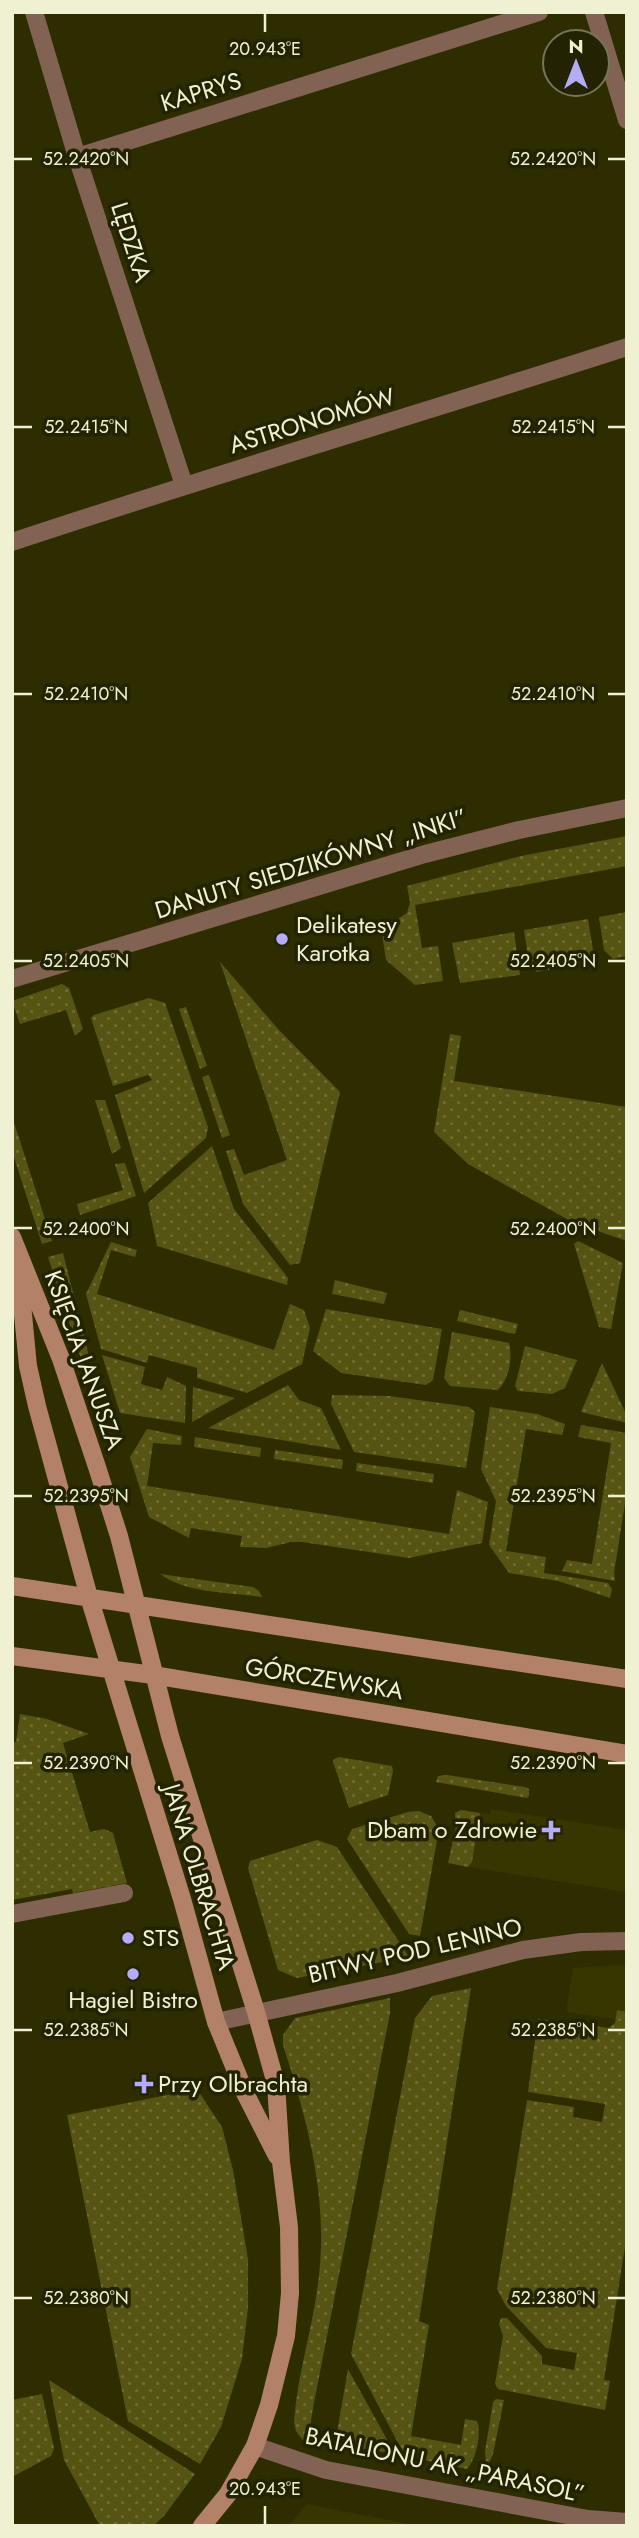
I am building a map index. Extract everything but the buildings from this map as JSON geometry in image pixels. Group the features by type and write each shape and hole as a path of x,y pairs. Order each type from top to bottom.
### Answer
{"street":[{"name":"LĘDZKA","path":"34,12 77,157 184,485"},
{"name":"KAPRYS","path":"77,157 539,12"},
{"path":"594,12 627,120"},
{"name":"ASTRONOMÓW","path":"12,542 184,485 443,407 627,347"},
{"name":"DANUTY SIEDZIKÓWNY „INKI”","path":"12,979 425,854 519,830 627,808"},
{"name":"KSIĘCIA JANUSZA","path":"15,1246 28,1366 89,1597"},
{"name":"KSIĘCIA JANUSZA","path":"15,1246 78,1405 119,1536 136,1604"},
{"name":"GÓRCZEWSKA","path":"12,1586 627,1679"},
{"name":"JANA OLBRACHTA","path":"89,1597 182,1899 216,2022 245,2093 281,2162"},
{"name":"JANA OLBRACHTA","path":"136,1604 153,1675 276,2084 289,2227 290,2293 286,2336 269,2404 255,2446 228,2494 202,2526"},
{"name":"GÓRCZEWSKA","path":"12,1656 153,1675 627,1754"},
{"path":"12,1914 124,1894"},
{"name":"BITWY POD LENINO","path":"216,2022 397,1983 523,1950 581,1942 627,1941"},
{"name":"BATALIONU AK „PARASOL”","path":"255,2446 326,2470 588,2519 627,2522"}],"shaded area":[{"path":"627,836 627,866 415,905 422,948 438,946 443,981 415,985 386,960 382,934 393,922 407,913 410,902 407,886 521,856"},
{"path":"627,912 627,956 613,959 604,950 599,917"},
{"path":"588,919 594,956 591,962 537,972 529,964 524,930"},
{"path":"514,932 520,975 460,983 452,943"},
{"path":"220,962 278,1029 340,1092 300,1263 290,1265 243,1204 226,1151 234,1149 244,1175 287,1160"},
{"path":"62,984 69,988 83,1029 75,1036 66,1010 20,1024 12,1001"},
{"path":"149,998 165,1003 208,1127 206,1138 144,1193 115,1095 152,1080 148,1075 113,1086 91,1018"},
{"path":"186,1007 207,1066 200,1069 179,1009"},
{"path":"450,1034 461,1036 454,1081 627,1107 627,1241 574,1223 468,1164 434,1132"},
{"path":"209,1075 230,1135 222,1138 202,1077"},
{"path":"95,1100 105,1100 121,1148 112,1154"},
{"path":"12,1116 52,1241 42,1244 12,1151"},
{"path":"212,1146 234,1209 288,1278 287,1285 157,1246 148,1203"},
{"path":"125,1163 136,1196 80,1215 77,1204 123,1190 115,1164"},
{"path":"578,1241 623,1263 611,1329 599,1327 574,1244"},
{"path":"111,1242 137,1250 135,1257 111,1250 97,1294 274,1350 290,1304 304,1310 310,1328 302,1364 247,1393 197,1378 197,1368 149,1355 147,1363 101,1349 86,1294"},
{"path":"63,1253 105,1420 101,1421 48,1257"},
{"path":"335,1280 387,1293 384,1304 332,1294"},
{"path":"326,1309 442,1329 433,1380 426,1385 341,1373 313,1351"},
{"path":"460,1310 518,1324 515,1334 457,1321"},
{"path":"452,1332 509,1343 509,1368 498,1390 450,1386 444,1378"},
{"path":"525,1346 577,1360 565,1388 552,1394 518,1391 515,1386"},
{"path":"102,1355 145,1367 141,1384 162,1390 167,1377 186,1386 185,1423 120,1413"},
{"path":"602,1363 627,1416 627,1423 581,1412"},
{"path":"288,1385 299,1400 321,1408 341,1450 208,1428"},
{"path":"193,1387 235,1398 192,1422"},
{"path":"332,1395 389,1396 469,1407 475,1412 466,1468 354,1452 331,1404"},
{"path":"490,1407 537,1414 565,1424 562,1435 526,1429 506,1551 546,1557 544,1573 608,1583 612,1589 610,1598 558,1581 509,1573 489,1545 496,1501 481,1469"},
{"path":"581,1425 627,1433 627,1491 615,1581 562,1571 567,1560 592,1564 611,1443 578,1437"},
{"path":"147,1429 182,1436 181,1445 153,1443 147,1486 449,1534 457,1490 488,1502 482,1543 409,1558 302,1542 266,1548 240,1547 242,1536 191,1528 189,1538 149,1517 130,1457"},
{"path":"195,1437 261,1448 260,1457 194,1447"},
{"path":"275,1450 343,1460 342,1469 274,1459"},
{"path":"357,1463 434,1474 433,1483 356,1471"},
{"path":"160,1574 253,1587 262,1597 196,1589 171,1581"},
{"path":"20,1714 47,1719 89,1734 63,1743 90,1832 104,1829 113,1833 127,1883 73,1893 72,1889 12,1900 12,1742 16,1742"},
{"path":"339,1757 392,1766 388,1795 349,1808 333,1762"},
{"path":"447,1775 525,1787 529,1789 529,1796 527,1798 436,1782 438,1776"},
{"path":"491,1809 627,1830 627,1892 468,1867 472,1862 480,1813 490,1814"},
{"path":"461,1810 480,1813 472,1862 468,1867 448,1863 456,1826 455,1813"},
{"path":"419,1811 431,1816 439,1829 420,1936 409,1934 347,1839 352,1829"},
{"path":"317,1840 337,1847 409,1957 297,1978 278,1970 248,1868 250,1861"},
{"path":"627,1966 627,2021 566,2012 573,1968"},
{"path":"471,1988 419,2321 429,2325 411,2436 461,2445 465,2419 477,2421 477,2446 467,2469 405,2456 351,2354 415,2018 432,1996"},
{"path":"390,1998 390,2013 307,2446 296,2431 294,2423 298,2386 317,2294 321,2216 307,2129 283,2045 283,2035 295,2018"},
{"path":"617,2010 627,2012 627,2234 604,2380 610,2381 605,2410 498,2389 495,2384 503,2336 499,2324 501,2318 507,2318 542,2356 542,2364 574,2370 577,2353 546,2348 506,2306 497,2289 527,2100 574,2107 573,2117 602,2122 605,2104 528,2092 538,2019 609,2028 615,2023"},
{"path":"197,2089 222,2127 233,2170 248,2259 248,2308 242,2359 221,2427 200,2464 128,2421 67,2115"},
{"path":"348,2369 395,2454 342,2445 336,2438"},
{"path":"49,2380 195,2474 164,2516 153,2526 100,2526 64,2460"},
{"path":"42,2394 54,2448 51,2456 12,2477 12,2400"},
{"path":"496,2399 504,2400 493,2454 489,2463 486,2463 485,2451 493,2402"},
{"path":"307,2504 419,2526 288,2526"}],"place":[{"name":"Delikatesy Karotka","path":"282,939"},
{"name":"Dbam o Zdrowie","path":"551,1830"},
{"name":"STS","path":"128,1938"},
{"name":"Hagiel Bistro","path":"133,1974"},
{"name":"Przy Olbrachta","path":"144,2084"}]}
